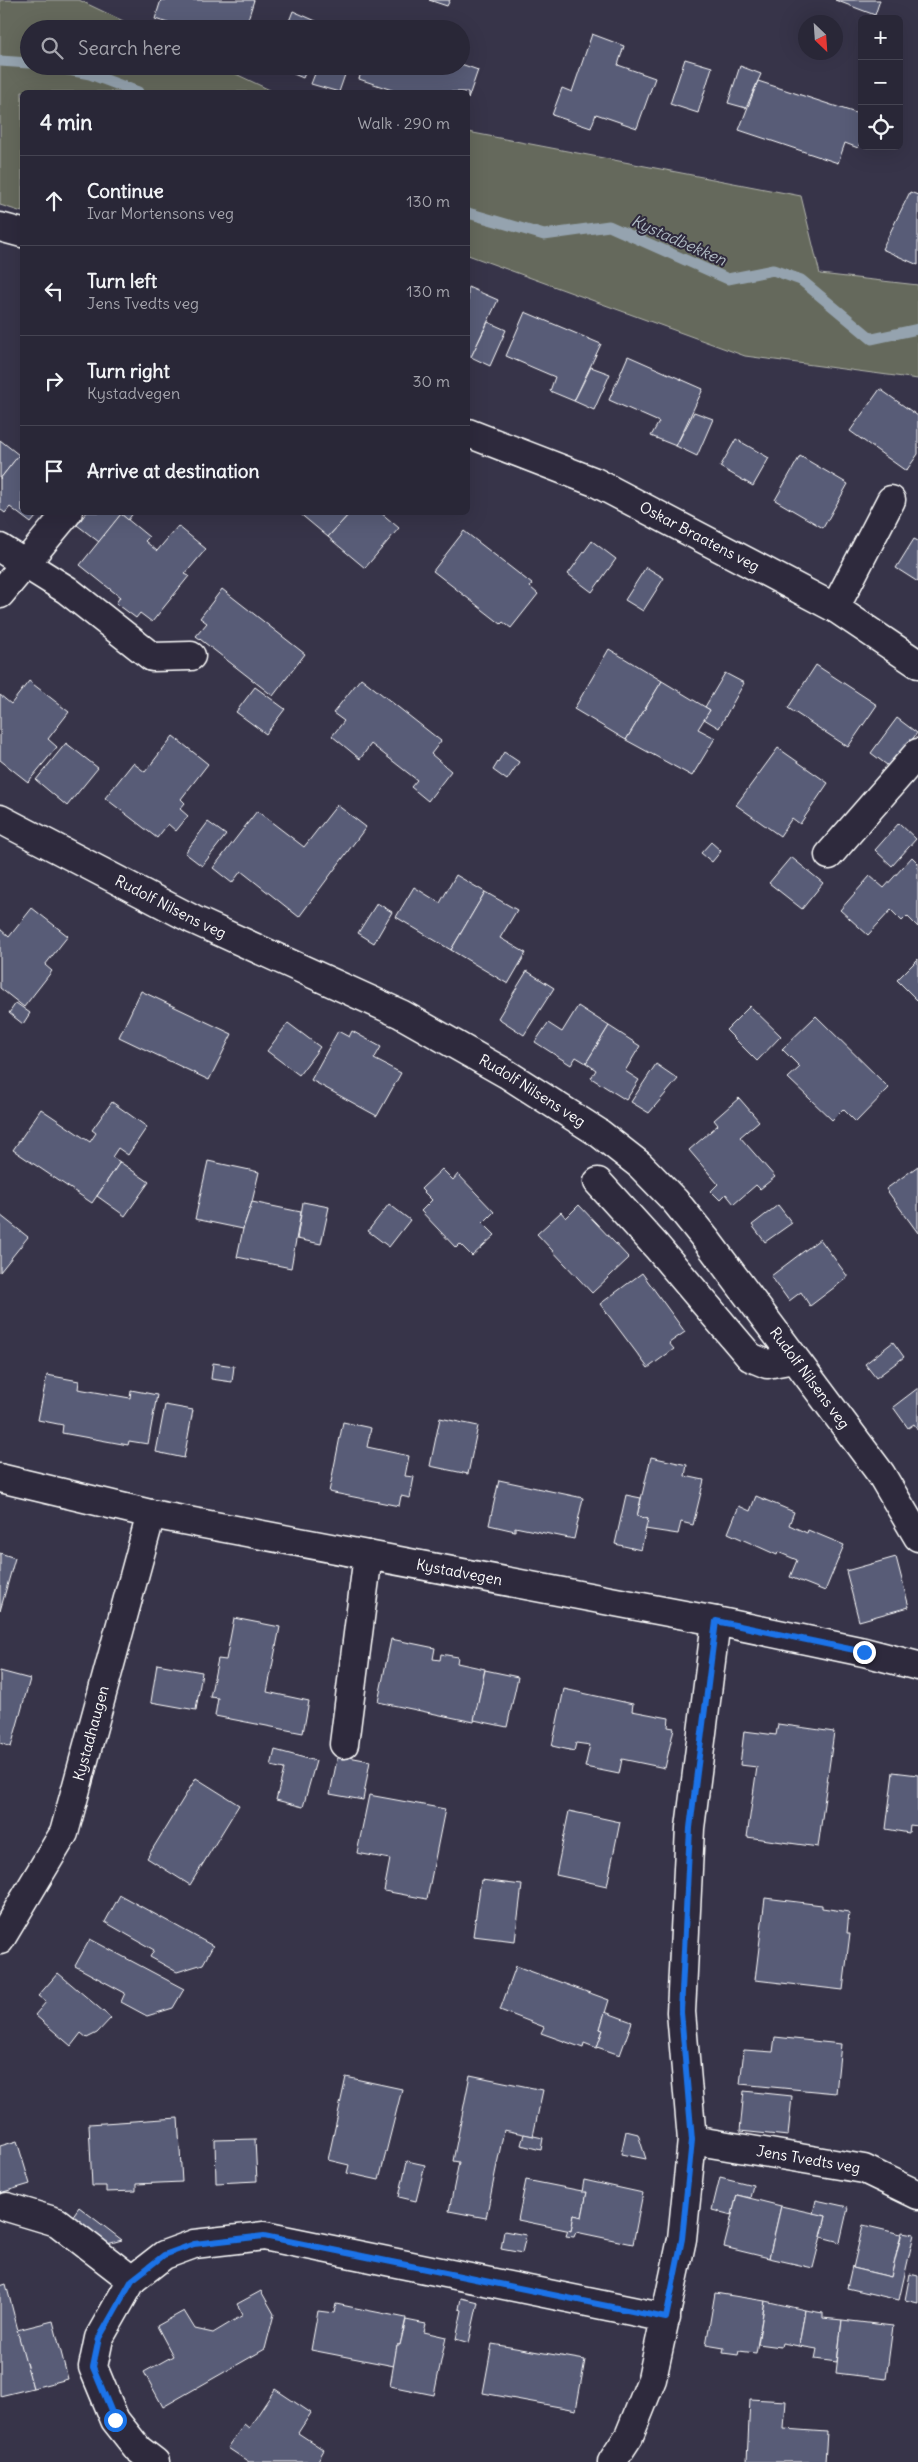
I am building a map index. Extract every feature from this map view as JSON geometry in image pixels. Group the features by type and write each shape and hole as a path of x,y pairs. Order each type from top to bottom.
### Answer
{"street":[{"path":"0,227 20,232"},
{"name":"Oskar Braatens veg","path":"470,434 595,482 835,608 918,664"},
{"path":"835,608 892,500"},
{"path":"0,594 24,562 65,515"},
{"path":"0,548 67,590 152,657 191,656"},
{"path":"829,855 918,753"},
{"name":"Rudolf Nilsens veg","path":"0,819 194,920 401,1014 507,1074 599,1133 640,1165 675,1201 880,1474 918,1537"},
{"path":"598,1182 657,1247 750,1357 767,1364 794,1359"},
{"name":"Kystadvegen","path":"0,1478 150,1514 716,1621 864,1652 918,1666"},
{"name":"Kystadhaugen","path":"0,1940 64,1833 150,1514"},
{"path":"344,1744 368,1556"},
{"path":"612,2462 629,2436 652,2379 682,2239 692,2140 681,2012 690,1828 716,1621"},
{"name":"Jens Tvedts veg","path":"692,2140 864,2169 918,2195"},
{"path":"7,2207 57,2222 132,2280"},
{"path":"155,2462 138,2449 115,2420 93,2367 99,2338 132,2280 164,2255 194,2244 264,2236 666,2318"}],"green space":[{"path":"0,0 79,0 121,20 20,20 20,75 238,75 270,90 20,90 20,211 0,205"},
{"path":"470,132 801,196 820,274 918,285 918,379 745,356 470,256"}],"building":[{"path":"161,0 254,0 248,20 155,19"},
{"path":"429,0 450,0 447,6"},
{"path":"835,0 880,0 875,15"},
{"path":"293,11 314,20 290,20"},
{"path":"592,34 624,46 618,65 655,78 637,128 596,114 591,128 552,115 562,88 572,92"},
{"path":"685,59 712,67 698,113 670,104"},
{"path":"740,66 761,74 746,108 728,103"},
{"path":"470,67 478,70 470,93 470,90 392,90 359,79 360,75 470,75"},
{"path":"314,75 345,75 340,90 332,90 311,84"},
{"path":"758,81 858,114 858,148 845,143 838,163 739,130"},
{"path":"910,192 918,195 918,265 882,249"},
{"path":"470,288 498,300 470,357"},
{"path":"525,312 601,344 574,401 550,391 555,377 506,356"},
{"path":"488,322 506,330 490,366 471,357"},
{"path":"628,356 703,389 676,446 651,436 659,422 609,400"},
{"path":"591,367 610,374 594,410 574,401"},
{"path":"880,389 918,416 918,454 906,471 850,431"},
{"path":"694,412 713,419 697,456 676,446"},
{"path":"736,439 769,458 753,486 720,467"},
{"path":"0,440 19,455 0,479"},
{"path":"20,454 20,515 10,507 5,513 0,509 0,479"},
{"path":"800,456 848,484 823,528 775,500"},
{"path":"20,515 38,515 31,523"},
{"path":"85,515 120,515 99,542 77,525"},
{"path":"120,515 149,537 145,541 157,551 178,526 206,549 185,574 189,576 152,622 140,613 136,618 116,603 120,597 80,565"},
{"path":"122,515 132,515 128,520"},
{"path":"302,515 348,515 328,537"},
{"path":"348,515 384,515 399,528 365,568 328,537"},
{"path":"464,531 532,584 530,587 538,594 511,628 503,622 501,624 433,571"},
{"path":"914,539 918,541 918,582 896,568"},
{"path":"592,541 616,559 592,592 568,574"},
{"path":"646,567 664,578 643,611 625,600"},
{"path":"222,589 305,654 273,696 196,636 207,623 200,618"},
{"path":"609,649 662,681 626,740 574,709"},
{"path":"816,665 877,705 848,747 788,708"},
{"path":"725,673 744,683 719,728 704,719 710,710 705,707"},
{"path":"361,678 441,741 431,754 451,771 428,801 411,787 417,780 371,744 360,759 332,736 344,721 333,713"},
{"path":"29,681 69,712 48,739 57,747 28,782 0,760 0,695 11,704"},
{"path":"662,681 710,710 698,729 715,738 692,776 626,740"},
{"path":"255,687 285,709 266,734 236,712"},
{"path":"897,718 917,733 891,768 871,753"},
{"path":"173,736 208,764 181,799 185,803 180,809 188,816 176,831 168,824 157,838 105,798 133,763 145,772"},
{"path":"66,743 98,768 67,806 36,780"},
{"path":"778,748 828,783 800,824 792,818 780,836 736,805"},
{"path":"504,752 519,762 507,780 493,770"},
{"path":"337,805 366,827 299,917 241,871 232,883 213,868 257,811 304,847"},
{"path":"208,822 226,835 202,866 185,853"},
{"path":"899,823 916,839 892,866 875,850"},
{"path":"711,842 721,851 712,862 701,853"},
{"path":"791,857 823,883 802,909 769,883"},
{"path":"912,857 918,863 918,927 907,916 902,921 891,910 868,935 840,910 870,876 884,888"},
{"path":"456,875 485,892 451,950 396,917 414,887 440,903"},
{"path":"485,892 517,910 500,938 526,953 508,984 451,950"},
{"path":"377,903 392,912 374,943 358,933"},
{"path":"32,908 68,936 45,965 52,971 24,1007 0,988 0,929 9,937"},
{"path":"918,959 918,1001 897,980"},
{"path":"527,971 554,988 524,1035 498,1018"},
{"path":"141,991 232,1034 209,1080 119,1037"},
{"path":"16,1003 30,1013 23,1024 9,1013"},
{"path":"578,1006 609,1026 586,1063 576,1057 571,1065 535,1042 548,1023 562,1032"},
{"path":"750,1006 781,1036 757,1061 726,1030"},
{"path":"816,1016 889,1088 856,1122 843,1109 832,1120 788,1078 800,1067 782,1049"},
{"path":"288,1023 320,1047 299,1075 267,1051"},
{"path":"609,1026 640,1046 625,1071 639,1080 626,1100 591,1078 596,1070 586,1063"},
{"path":"338,1031 349,1037 352,1031 381,1047 374,1059 401,1073 377,1116 311,1080"},
{"path":"656,1064 678,1079 649,1113 631,1102"},
{"path":"739,1098 759,1121 740,1137 775,1177 760,1189 756,1185 734,1204 726,1194 720,1200 711,1191 718,1184 689,1150 718,1125 714,1120"},
{"path":"112,1102 147,1127 128,1155 118,1148 112,1157 120,1162 92,1203 13,1150 41,1109 90,1142 96,1133 92,1130"},
{"path":"208,1161 259,1172 243,1229 195,1219"},
{"path":"120,1162 149,1182 125,1216 97,1196"},
{"path":"918,1166 918,1233 886,1189"},
{"path":"442,1169 453,1180 458,1174 494,1212 483,1223 495,1235 472,1256 460,1244 456,1248 421,1211 432,1200 421,1189"},
{"path":"252,1202 301,1212 291,1268 237,1257 243,1229"},
{"path":"303,1202 329,1207 321,1244 297,1239"},
{"path":"389,1204 410,1220 389,1247 368,1231"},
{"path":"579,1205 629,1258 592,1293 537,1234 561,1212 566,1218"},
{"path":"778,1205 792,1223 765,1242 752,1225"},
{"path":"0,1215 28,1237 0,1272"},
{"path":"820,1239 848,1277 810,1306 801,1292 789,1301 771,1276"},
{"path":"642,1273 685,1332 669,1343 674,1349 648,1368 600,1304"},
{"path":"893,1342 904,1357 876,1378 865,1364"},
{"path":"213,1363 234,1366 232,1382 211,1379"},
{"path":"47,1375 79,1381 78,1389 130,1398 131,1390 157,1395 148,1444 129,1441 128,1445 62,1433 63,1425 38,1420"},
{"path":"918,1388 918,1430 914,1424 908,1428 893,1407"},
{"path":"165,1405 193,1410 184,1458 156,1452"},
{"path":"440,1418 478,1426 468,1474 430,1466"},
{"path":"343,1422 371,1428 367,1447 409,1456 405,1476 414,1477 410,1498 401,1496 399,1506 329,1492"},
{"path":"651,1457 687,1465 685,1476 704,1480 693,1525 681,1522 678,1534 645,1529 648,1519 637,1516"},
{"path":"499,1480 583,1498 574,1539 515,1527 515,1531 489,1525"},
{"path":"626,1495 641,1498 637,1516 648,1519 641,1550 615,1544"},
{"path":"756,1496 794,1512 789,1525 807,1533 808,1530 844,1545 825,1591 790,1577 797,1560 778,1552 777,1555 728,1533 739,1506 750,1511"},
{"path":"0,1553 15,1558 0,1611"},
{"path":"896,1557 909,1607 859,1621 846,1571"},
{"path":"234,1618 280,1627 267,1692 309,1701 303,1733 215,1716 218,1698 210,1697 218,1659 226,1660"},
{"path":"391,1639 435,1648 433,1659 440,1660 441,1654 458,1657 457,1663 485,1669 474,1722 378,1702"},
{"path":"157,1664 202,1672 196,1710 151,1702"},
{"path":"485,1670 518,1677 507,1727 474,1720"},
{"path":"0,1671 30,1679 11,1747 0,1743"},
{"path":"564,1689 633,1704 632,1711 669,1718 668,1727 674,1728 665,1768 622,1759 619,1774 585,1767 590,1745 576,1743 574,1751 552,1746"},
{"path":"778,1724 834,1732 818,1847 747,1837 757,1767 740,1765 744,1731 776,1735"},
{"path":"275,1750 316,1761 303,1807 276,1800 284,1769 271,1766"},
{"path":"338,1755 370,1761 363,1800 330,1794"},
{"path":"893,1772 918,1775 918,1826 910,1825 909,1833 886,1829"},
{"path":"196,1778 239,1805 190,1885 147,1858"},
{"path":"369,1795 445,1809 427,1899 384,1891 390,1859 357,1853"},
{"path":"569,1811 620,1822 607,1886 556,1875"},
{"path":"481,1880 522,1885 515,1941 473,1936"},
{"path":"120,1895 213,1946 203,1964 177,1972 150,1957 154,1950 105,1922"},
{"path":"765,1898 822,1905 822,1908 849,1912 847,1933 850,1933 843,1990 755,1980"},
{"path":"90,1939 184,1989 173,2008 147,2016 121,2002 125,1993 75,1966"},
{"path":"516,1966 609,2000 600,2029 603,2030 597,2048 584,2043 583,2048 541,2033 544,2027 500,2010"},
{"path":"58,1973 111,2018 97,2033 87,2038 81,2033 71,2046 35,2015 46,2002 38,1996"},
{"path":"605,2012 632,2022 620,2055 597,2047 603,2030 600,2029"},
{"path":"775,2037 841,2044 836,2093 740,2084 744,2050 773,2052"},
{"path":"470,2075 543,2090 533,2136 504,2130 486,2218 449,2211 459,2162 453,2161"},
{"path":"346,2077 402,2089 379,2180 347,2173 349,2165 328,2160"},
{"path":"744,2091 792,2096 788,2136 740,2131"},
{"path":"178,2118 182,2182 136,2184 136,2191 106,2192 106,2186 92,2186 89,2124"},
{"path":"626,2131 638,2134 646,2159 621,2154"},
{"path":"524,2134 543,2138 541,2150 521,2145"},
{"path":"255,2139 257,2181 216,2183 215,2140"},
{"path":"17,2141 30,2184 0,2193 0,2146"},
{"path":"407,2161 425,2165 416,2201 399,2197"},
{"path":"720,2177 753,2185 750,2198 737,2195 732,2215 712,2210"},
{"path":"526,2180 587,2192 582,2217 574,2215 571,2231 518,2220"},
{"path":"584,2180 643,2193 633,2244 576,2232 574,2237 566,2236 568,2230 571,2231 574,2215 582,2217 587,2192 582,2192"},
{"path":"737,2195 781,2206 769,2258 724,2247"},
{"path":"816,2200 848,2207 840,2242 821,2237 826,2216 813,2214"},
{"path":"781,2206 826,2216 813,2268 769,2258"},
{"path":"79,2207 122,2240 100,2246 70,2220"},
{"path":"863,2225 901,2234 891,2277 853,2268"},
{"path":"504,2231 526,2235 522,2253 501,2249"},
{"path":"902,2232 914,2234 899,2300 847,2288 852,2266 853,2268 891,2277"},
{"path":"910,2274 918,2276 918,2303 905,2300"},
{"path":"6,2284 33,2388 0,2396 0,2286"},
{"path":"261,2291 274,2314 265,2349 163,2407 144,2372 173,2356 157,2326 184,2311 195,2329 213,2333 243,2315 237,2304"},
{"path":"715,2293 765,2301 756,2353 739,2351 738,2355 723,2353 724,2348 706,2345"},
{"path":"461,2298 478,2302 469,2343 456,2339 462,2310 459,2309"},
{"path":"765,2301 805,2310 799,2346 782,2343 781,2347 758,2344"},
{"path":"336,2304 406,2318 400,2345 397,2345 394,2366 311,2350 318,2311 334,2313"},
{"path":"805,2310 823,2313 823,2318 842,2320 837,2362 815,2359 817,2349 799,2346"},
{"path":"406,2320 426,2324 424,2332 446,2337 434,2395 390,2386 397,2345 400,2345"},
{"path":"842,2320 893,2326 886,2379 836,2373"},
{"path":"53,2321 68,2379 33,2388 17,2330"},
{"path":"492,2344 585,2360 576,2410 483,2393"},
{"path":"275,2389 311,2413 298,2433 324,2450 317,2462 249,2462 228,2448 244,2424 249,2428"},
{"path":"750,2399 786,2401 784,2429 827,2432 825,2462 747,2462"}],"waterway":[{"name":"Kystadbekken","path":"0,61 20,62"},
{"name":"Kystadbekken","path":"93,75 133,90"},
{"name":"Kystadbekken","path":"470,214 544,235 609,226 728,279 773,270 801,280 872,339 918,329"}],"route":[{"path":"115,2420 93,2367 99,2338 132,2280 164,2255 194,2244 264,2236 666,2318 682,2239 692,2140 681,2012 690,1828 716,1621 864,1652"}]}
